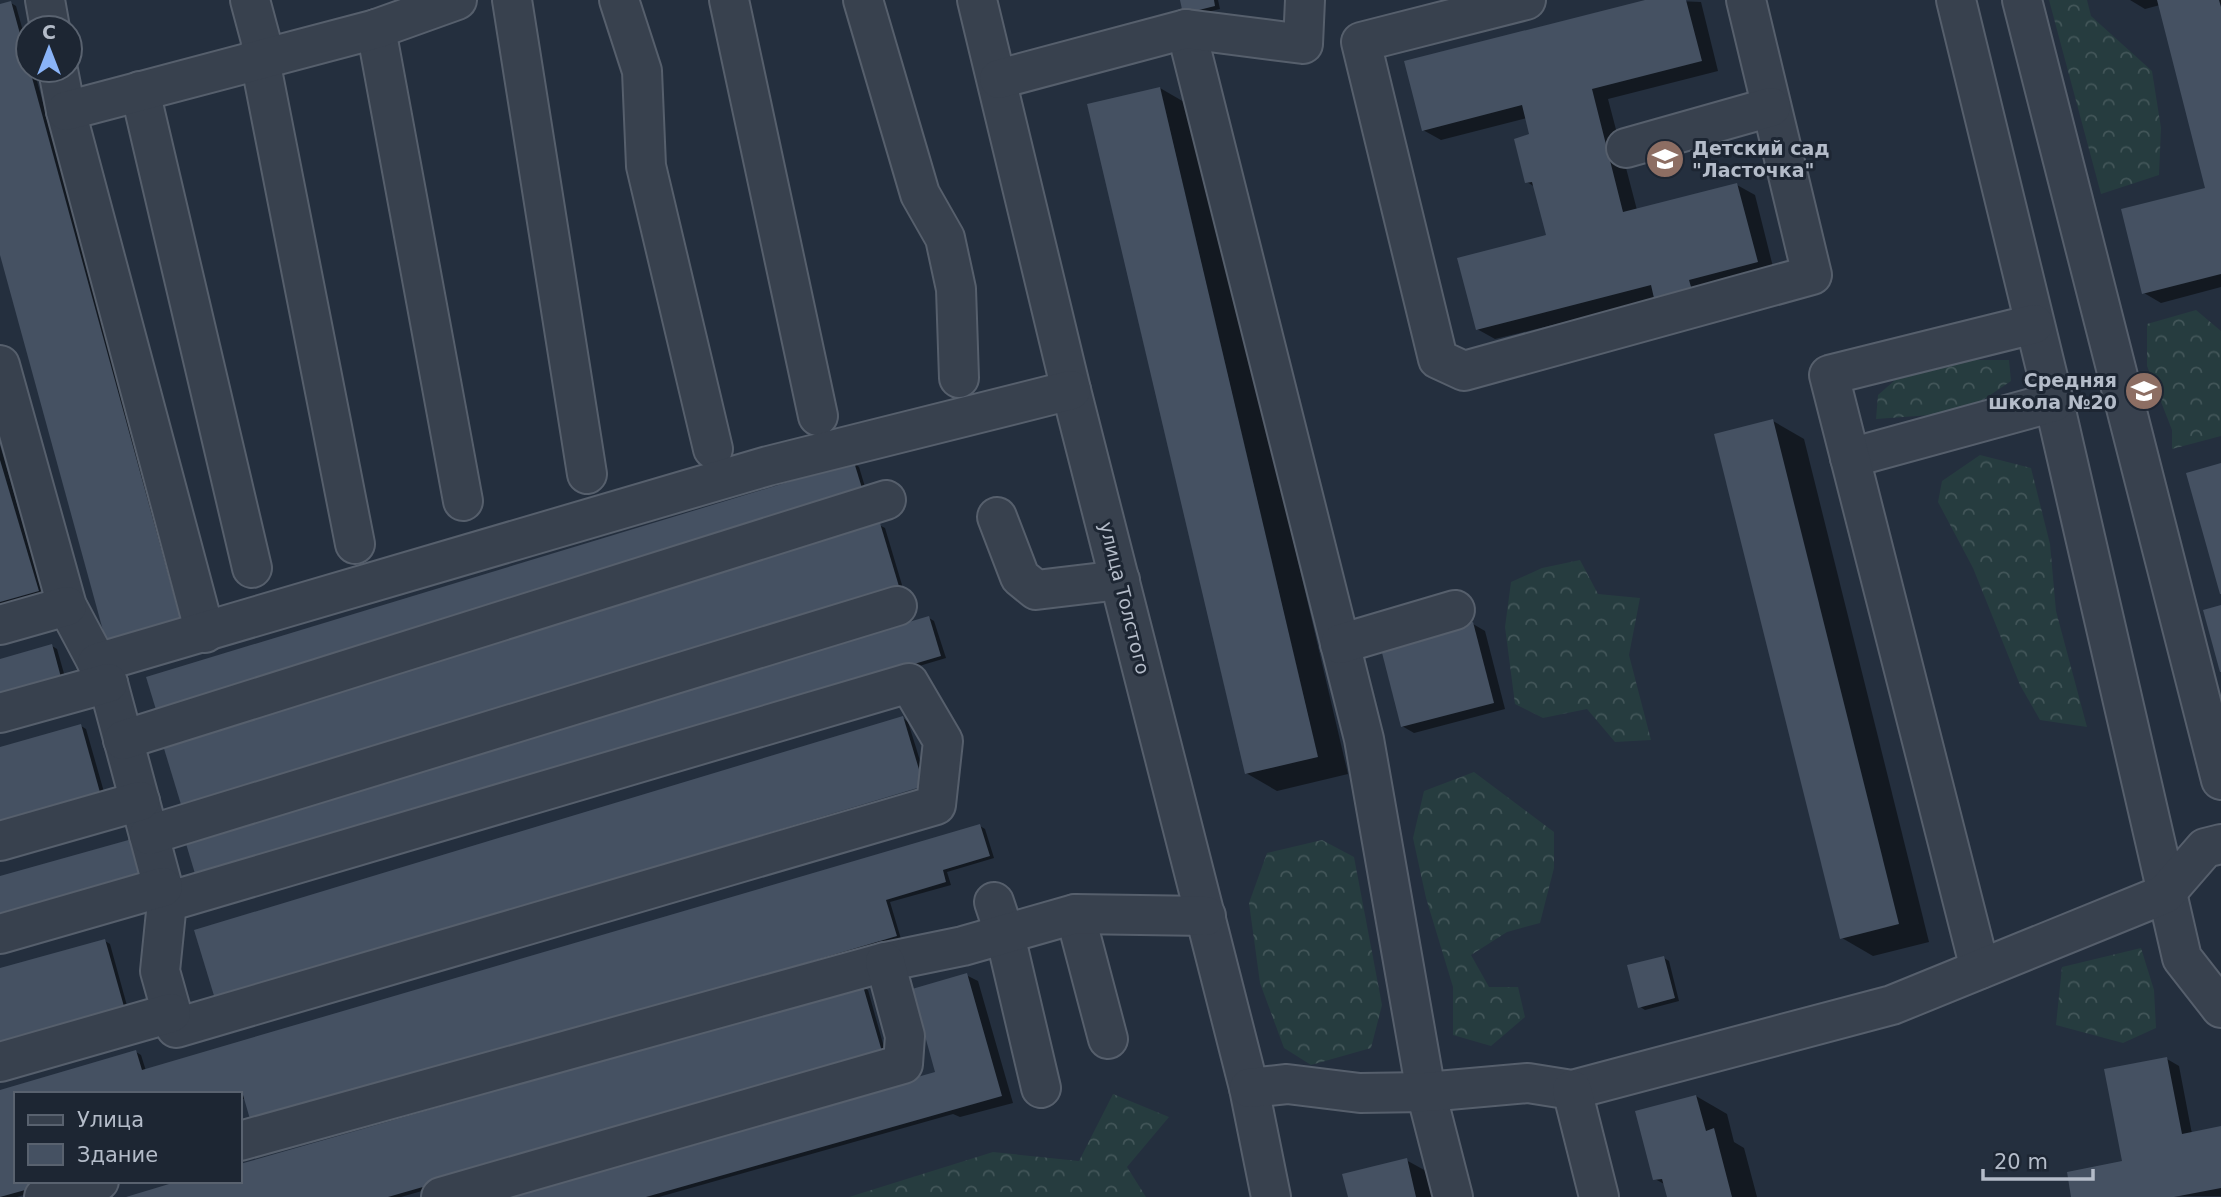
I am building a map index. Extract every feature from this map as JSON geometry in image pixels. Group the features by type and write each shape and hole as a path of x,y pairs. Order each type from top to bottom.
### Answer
{"street":[{"path":"250,0 261,41 260,60 355,544"},
{"path":"66,111 376,29 457,0"},
{"path":"512,0 587,474"},
{"path":"619,0 642,71 646,166 712,449"},
{"path":"729,0 818,416"},
{"path":"863,0 920,194 945,238 956,289 959,378"},
{"name":"улица Толстого","path":"977,0 999,79 1071,390 1249,1088 1271,1197"},
{"path":"999,79 1186,29 1303,44 1305,0"},
{"path":"1526,0 1361,42 1438,359 1464,372 1812,275 1746,0"},
{"path":"1956,0 2054,401 2165,894 2182,958 2221,1008"},
{"path":"2022,0 2220,771"},
{"path":"376,29 463,501"},
{"path":"1186,29 1364,738 1426,1091 1453,1197"},
{"path":"61,84 205,633"},
{"path":"140,92 252,568"},
{"path":"1626,148 1771,107"},
{"path":"1980,969 1829,375 2034,324"},
{"path":"0,365 67,606 102,673 165,894 160,971 176,1028 936,805 943,741 909,683 165,894 0,933"},
{"path":"0,713 205,633 768,466 1071,390"},
{"path":"1850,458 2054,401"},
{"path":"123,740 886,500"},
{"path":"997,517 1020,577 1036,590 1120,580"},
{"path":"0,625 67,606"},
{"path":"0,841 144,818 897,606"},
{"path":"1340,644 1455,610"},
{"path":"1249,1088 1287,1084 1360,1093 1528,1083 1572,1090 1892,1004 2165,894 2205,848 2221,844"},
{"path":"242,1140 885,962 1000,918 1075,914 1206,916"},
{"path":"1075,914 1108,1040"},
{"path":"1000,918 1041,1088"},
{"path":"441,1197 903,1064 905,1036 885,962"},
{"path":"0,1062 171,1013"},
{"path":"1572,1090 1599,1197"},
{"path":"44,1197 92,1183"}],"green space":[{"path":"2049,0 2087,0 2091,16 2152,71 2161,128 2159,175 2101,194"},
{"path":"2196,310 2221,331 2221,436 2172,449 2172,430 2147,366 2147,324"},
{"path":"1951,360 2009,360 2011,381 1974,406 1931,415 1876,419 1878,395 1903,373"},
{"path":"1980,455 2031,468 2050,544 2056,611 2087,727 2040,720 2020,685 1973,568 1938,502 1942,481"},
{"path":"1580,560 1598,594 1640,598 1629,655 1651,740 1615,742 1587,709 1543,718 1515,704 1505,627 1511,582 1542,568"},
{"path":"1474,772 1554,832 1554,868 1540,923 1507,932 1471,955 1489,987 1518,987 1525,1017 1491,1046 1453,1035 1453,987 1426,898 1413,838 1424,791"},
{"path":"1322,840 1354,857 1382,1005 1371,1048 1311,1065 1284,1048 1260,983 1249,903 1267,853"},
{"path":"2141,948 2154,990 2156,1028 2123,1043 2056,1025 2062,967"},
{"path":"1113,1094 1169,1117 1127,1167 1146,1197 849,1197 993,1152 1079,1161"}],"building":[{"path":"1180,0 1214,0 1215,6 1183,14"},
{"path":"1645,0 1686,0 1702,61 1592,89 1623,212 1737,183 1758,262 1689,280 1694,297 1656,307 1651,285 1476,330 1457,258 1546,235 1532,182 1525,183 1514,139 1529,134 1522,105 1422,131 1404,61"},
{"path":"2157,0 2219,0 2221,7 2221,274 2142,294 2121,209 2205,188"},
{"path":"11,1 15,14 14,84 34,84 182,625 107,645 0,255 0,4"},
{"path":"1160,87 1318,757 1245,774 1087,104"},
{"path":"1773,419 1899,924 1840,939 1714,434"},
{"path":"0,460 39,591 0,602"},
{"path":"854,462 865,498 157,713 146,677"},
{"path":"2221,463 2221,594 2220,594 2186,473"},
{"path":"880,523 901,593 183,811 162,742"},
{"path":"2221,605 2221,672 2220,672 2203,610"},
{"path":"929,616 941,656 196,877 184,837"},
{"path":"1473,622 1494,703 1401,727 1380,645"},
{"path":"52,644 62,681 0,698 0,659"},
{"path":"903,716 924,786 215,999 194,930"},
{"path":"81,724 101,796 0,824 0,747"},
{"path":"980,824 990,856 943,870 946,882 886,900 897,936 252,1126 242,1092 14,1092 14,1183 50,1183 0,1197 0,1090 136,1050 142,1070"},
{"path":"132,839 143,878 0,917 0,876"},
{"path":"105,939 125,1010 0,1045 0,968"},
{"path":"1664,956 1675,998 1638,1008 1627,965"},
{"path":"967,973 1002,1096 646,1197 497,1197 935,1072 912,989"},
{"path":"863,986 883,1055 388,1197 126,1197 172,1183 242,1183 242,1163"},
{"path":"2167,1057 2182,1134 2221,1126 2221,1188 2174,1197 2071,1197 2067,1172 2122,1161 2104,1069"},
{"path":"1696,1095 1706,1131 1714,1128 1732,1197 1667,1197 1662,1179 1653,1180 1635,1111"},
{"path":"1407,1158 1416,1197 1348,1197 1342,1174"}],"place":[{"name":"Детский сад \"Ласточка\"","path":"1665,159"},
{"name":"Средняя школа №20","path":"2144,391"}]}
